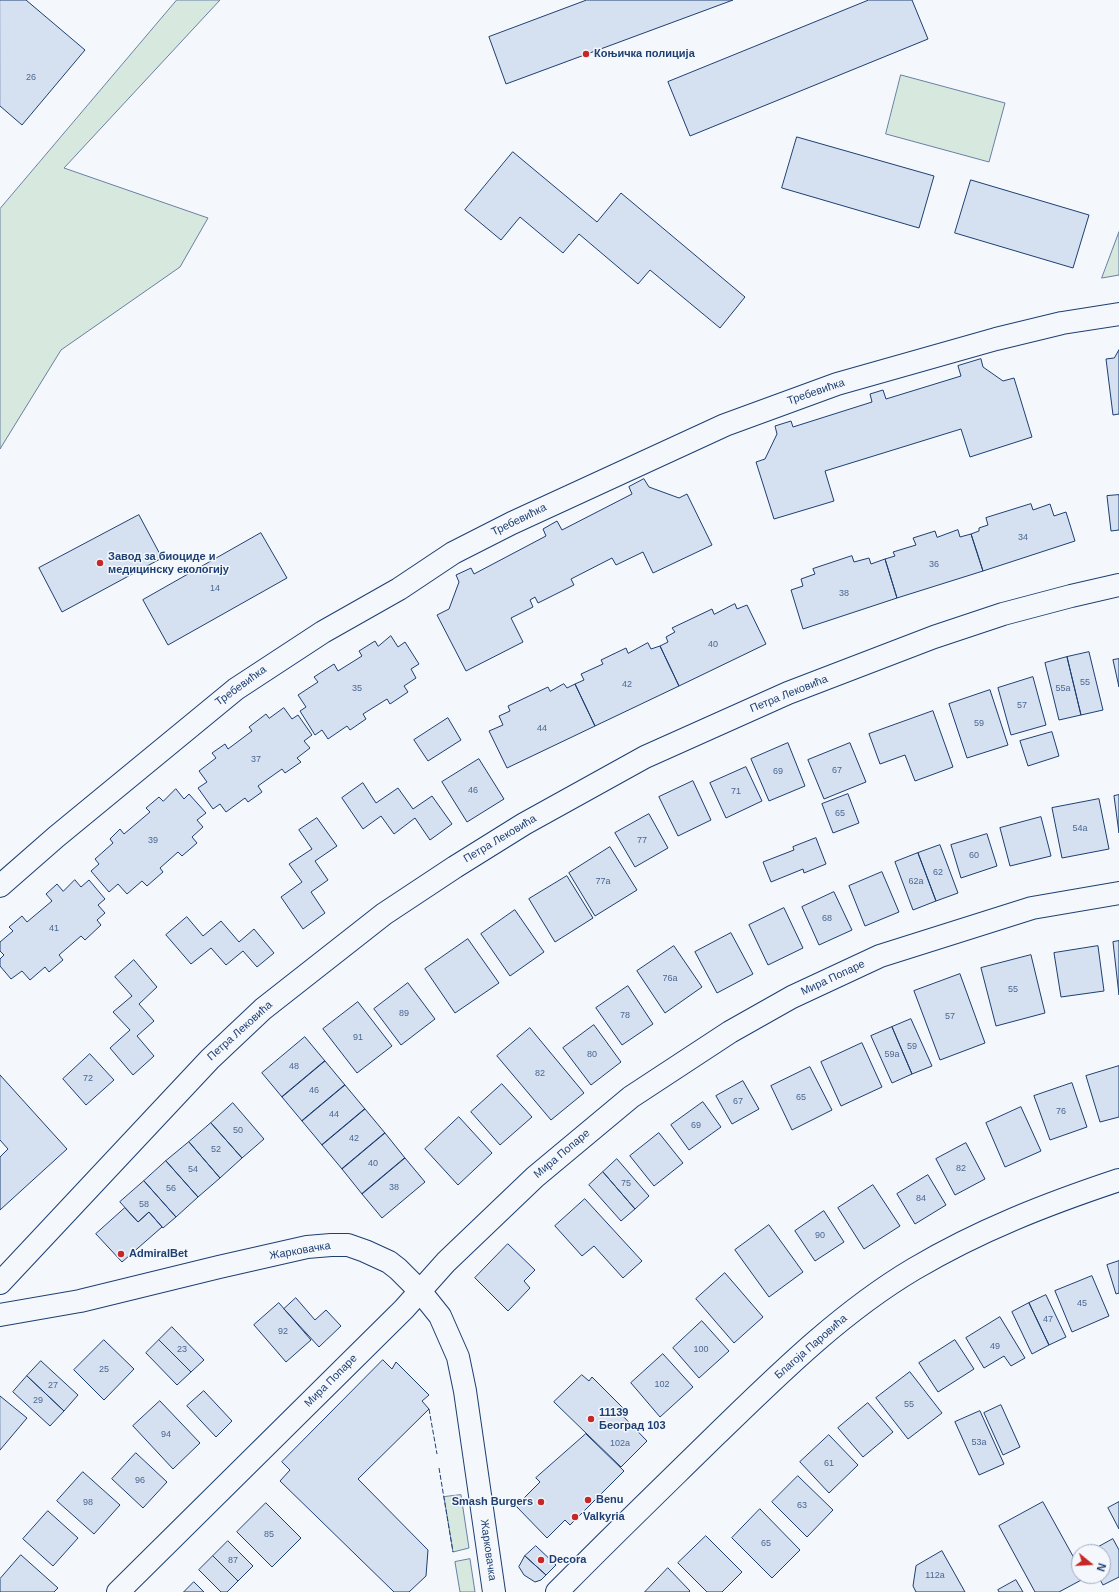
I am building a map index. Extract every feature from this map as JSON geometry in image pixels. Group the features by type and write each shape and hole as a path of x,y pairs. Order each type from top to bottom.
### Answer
{"street":[{"name":"Требевићка","path":"0,886 56,837 236,689 323,632 399,589 453,553 512,523 725,425 837,384 996,339 1062,323 1119,314"},
{"name":"Петра Лековића","path":"0,1282 210,1059 263,1009 384,914 524,824 645,757 788,693 934,637 1003,614 1119,585"},
{"name":"Мира Попаре","path":"118,1592 404,1309 446,1262 535,1177 631,1097 730,1032 792,997 880,956 1032,908 1119,893"},
{"name":"Благоја Паровића","path":"557,1592 753,1399 812,1345 856,1309 913,1270 985,1232 1059,1200 1119,1180"},
{"name":"Жарковачка","path":"0,1315 80,1301 307,1247 331,1245 352,1246 380,1257 398,1269 420,1291 440,1316 458,1358 466,1391 494,1592"}],"shaded area":[{"path":"177,0 220,0 64,168 208,218 180,267 61,350 0,449 0,209"},
{"path":"901,75 1005,103 989,162 886,134"},
{"path":"1119,232 1119,275 1102,278"},
{"path":"461,1495 469,1548 453,1552 444,1497"},
{"path":"470,1559 475,1592 460,1592 455,1562"}],"building":[{"path":"0,0 26,0 85,50 22,125 0,106"},
{"path":"587,0 733,0 506,84 489,37"},
{"path":"869,0 912,0 928,39 690,136 668,82"},
{"path":"797,137 934,176 919,228 782,188"},
{"path":"513,152 597,222 621,193 745,297 720,328 650,270 638,284 579,234 563,253 520,217 501,240 465,210"},
{"path":"971,180 1089,215 1073,268 955,233"},
{"path":"1119,350 1119,414 1113,415 1106,359 1114,358"},
{"path":"981,359 983,367 1003,381 1014,378 1032,437 970,457 961,429 825,471 834,501 774,519 756,462 765,459 777,434 775,426 791,421 793,427 872,402 870,394 883,390 886,399 961,376 958,366"},
{"path":"644,479 649,487 679,498 687,494 712,545 653,573 643,552 616,565 612,558 571,579 574,585 538,603 535,597 530,600 533,607 511,618 523,642 466,671 437,615 449,609 459,582 456,575 471,568 474,574 546,536 543,529 557,521 562,530 632,494 629,487"},
{"path":"1119,495 1119,530 1111,531 1107,496"},
{"path":"1031,504 1033,510 1050,504 1054,516 1066,512 1075,541 983,571 971,534 979,531 979,528 988,525 986,518"},
{"name":"Завод за биоциде и медицинску екологију","path":"139,515 162,558 62,612 39,568"},
{"path":"958,530 960,537 971,534 983,571 897,598 885,559 895,556 893,552 916,545 913,538 935,531 937,537"},
{"path":"261,533 287,578 168,645 143,600"},
{"path":"852,556 854,562 869,558 871,564 885,559 897,598 803,629 791,590 803,586 801,579 815,574 813,569"},
{"path":"735,604 737,609 747,605 766,644 679,686 660,646 668,642 666,637 675,632 672,628 712,609 714,614"},
{"path":"391,636 398,647 405,642 419,664 411,669 416,678 404,686 408,692 390,704 387,699 363,714 366,719 350,730 347,726 328,739 322,730 315,735 300,711 306,707 298,695 318,682 314,677 334,664 338,671 362,656 359,651 375,641 378,646"},
{"path":"648,643 651,649 660,646 679,686 595,726 575,684 584,680 581,674 603,664 601,660 626,648 628,653"},
{"path":"1089,652 1103,710 1081,715 1067,657"},
{"path":"1067,657 1081,715 1059,720 1045,663"},
{"path":"1119,659 1119,687 1113,660"},
{"path":"1033,677 1046,725 1011,735 998,688"},
{"path":"564,684 567,688 575,684 595,726 507,768 489,731 503,725 499,716 510,711 508,706 548,687 550,691"},
{"path":"990,690 1008,745 967,758 949,704"},
{"path":"284,708 292,719 298,715 312,735 304,741 310,748 297,758 301,762 285,773 282,769 258,786 262,792 248,802 245,798 226,812 220,804 213,809 198,788 207,782 199,771 216,758 212,753 225,744 228,749 252,731 249,727 266,714 269,718"},
{"path":"933,711 953,767 915,781 905,755 880,764 869,734"},
{"path":"448,718 461,740 428,761 414,740"},
{"path":"1052,732 1059,756 1028,766 1020,741"},
{"path":"788,743 805,786 769,801 751,759"},
{"path":"850,743 866,782 824,799 808,760"},
{"path":"479,759 504,799 467,822 442,782"},
{"path":"746,767 762,801 726,818 710,783"},
{"path":"693,781 711,820 678,836 659,797"},
{"path":"363,783 376,803 398,788 413,809 432,796 452,824 430,840 415,818 394,834 381,816 363,829 342,798"},
{"path":"176,789 184,799 189,794 206,813 197,820 203,827 192,837 197,843 182,856 178,852 160,868 163,872 147,886 142,881 127,894 118,884 109,892 91,871 99,864 95,859 113,843 110,839 120,829 124,834 150,812 146,808 159,797 163,801"},
{"path":"848,794 859,823 833,833 822,804"},
{"path":"1119,795 1119,833 1114,796"},
{"path":"1099,799 1109,849 1062,858 1052,808"},
{"path":"649,814 668,848 635,867 615,833"},
{"path":"1041,817 1051,856 1010,866 1000,828"},
{"path":"317,818 337,846 315,861 328,880 311,892 325,913 303,929 281,897 302,882 289,864 312,849 299,830"},
{"path":"987,834 997,866 961,878 951,845"},
{"path":"816,838 826,864 804,873 803,869 771,882 763,862 794,850 793,847"},
{"path":"940,845 958,893 936,901 918,853"},
{"path":"610,847 637,890 595,916 569,873"},
{"path":"918,853 936,901 913,910 895,862"},
{"path":"882,872 899,912 865,926 849,886"},
{"path":"567,876 593,918 555,942 529,899"},
{"path":"75,880 81,887 89,880 105,899 98,905 105,913 97,920 101,925 85,940 81,936 59,955 63,960 49,972 45,967 30,980 22,971 11,979 0,966 0,959 4,955 0,951 0,942 13,931 9,927 22,916 27,922 52,901 46,894 57,884 63,891"},
{"path":"834,892 852,930 819,945 802,907"},
{"path":"784,908 803,948 768,965 749,925"},
{"path":"515,910 544,952 510,976 481,934"},
{"path":"187,917 203,936 221,921 239,942 254,929 274,953 257,967 243,951 226,965 211,948 191,964 166,935"},
{"path":"731,933 753,974 717,993 695,952"},
{"path":"468,939 499,983 455,1013 425,969"},
{"path":"1119,941 1119,995 1113,942"},
{"path":"674,946 702,987 665,1013 637,971"},
{"path":"1098,946 1104,991 1061,997 1054,953"},
{"path":"1031,955 1045,1013 996,1026 981,968"},
{"path":"134,960 157,987 139,1004 154,1021 137,1036 154,1056 133,1075 110,1048 130,1030 113,1012 132,996 115,977"},
{"path":"960,974 985,1043 940,1060 914,991"},
{"path":"408,983 435,1019 401,1045 374,1009"},
{"path":"628,986 653,1024 622,1045 596,1008"},
{"path":"358,1002 392,1046 357,1073 323,1029"},
{"path":"911,1019 932,1066 912,1074 892,1027"},
{"path":"594,1025 621,1062 591,1085 563,1048"},
{"path":"892,1027 912,1074 892,1083 871,1036"},
{"path":"530,1028 584,1093 551,1120 497,1056"},
{"path":"305,1037 325,1061 282,1097 262,1073"},
{"path":"862,1043 882,1087 841,1106 821,1062"},
{"path":"90,1054 114,1080 86,1105 63,1079"},
{"path":"325,1061 345,1085 302,1121 282,1097"},
{"path":"1119,1066 1119,1117 1100,1122 1086,1076"},
{"path":"810,1067 832,1110 792,1130 771,1086"},
{"path":"0,1075 67,1149 0,1210 0,1157 8,1149 0,1140"},
{"path":"743,1081 759,1109 732,1124 716,1096"},
{"path":"1072,1083 1087,1127 1050,1140 1034,1096"},
{"path":"502,1084 532,1117 500,1145 471,1112"},
{"path":"345,1085 365,1109 322,1145 302,1121"},
{"path":"703,1102 721,1127 689,1150 671,1125"},
{"path":"233,1103 264,1139 242,1158 211,1123"},
{"path":"1021,1107 1041,1151 1005,1167 986,1123"},
{"path":"365,1109 385,1133 342,1169 322,1145"},
{"path":"459,1117 492,1153 458,1185 425,1149"},
{"path":"211,1123 242,1158 220,1178 189,1142"},
{"path":"385,1133 405,1158 362,1194 342,1169"},
{"path":"659,1133 683,1163 654,1186 630,1156"},
{"path":"189,1142 220,1178 198,1197 166,1161"},
{"path":"966,1143 985,1179 955,1195 936,1159"},
{"path":"405,1158 425,1182 382,1218 362,1194"},
{"path":"617,1159 649,1196 635,1209 603,1172"},
{"path":"166,1161 198,1197 176,1217 144,1181"},
{"path":"603,1172 635,1209 621,1221 589,1185"},
{"path":"928,1175 946,1205 915,1224 897,1194"},
{"path":"144,1181 176,1217 163,1228 149,1212 138,1222 120,1202"},
{"path":"873,1185 900,1226 864,1249 838,1208"},
{"path":"585,1199 642,1261 623,1278 594,1246 582,1256 555,1226"},
{"path":"125,1208 138,1222 149,1212 162,1227 122,1262 96,1234"},
{"path":"824,1211 844,1242 815,1261 795,1231"},
{"path":"769,1225 803,1272 769,1297 735,1250"},
{"path":"508,1244 535,1270 524,1281 530,1288 508,1311 475,1278"},
{"path":"1119,1261 1119,1293 1116,1294 1107,1265"},
{"path":"725,1273 763,1317 734,1343 696,1299"},
{"path":"1092,1276 1109,1316 1072,1332 1055,1291"},
{"path":"1046,1295 1066,1337 1049,1345 1029,1303"},
{"path":"296,1298 315,1320 326,1310 341,1326 319,1347 284,1309"},
{"path":"279,1303 311,1340 286,1362 254,1325"},
{"path":"1029,1303 1049,1345 1032,1354 1012,1312"},
{"path":"1000,1317 1025,1358 1011,1366 1004,1356 984,1368 966,1338"},
{"path":"702,1321 729,1351 699,1378 673,1348"},
{"path":"172,1327 204,1360 191,1372 159,1340"},
{"path":"104,1340 134,1369 104,1400 74,1370"},
{"path":"159,1340 191,1372 177,1385 146,1353"},
{"path":"955,1340 974,1369 938,1392 919,1363"},
{"path":"663,1354 693,1387 660,1417 631,1383"},
{"path":"383,1360 392,1369 396,1362 429,1395 422,1401 429,1409 358,1479 428,1550 426,1576 409,1592 394,1592 280,1481 290,1470 282,1462"},
{"path":"41,1361 78,1395 64,1411 27,1376"},
{"path":"910,1372 942,1413 908,1439 876,1398"},
{"path":"582,1375 589,1381 592,1377 623,1408 619,1412 647,1441 621,1467 554,1402"},
{"path":"27,1376 64,1411 50,1426 13,1392"},
{"path":"204,1391 232,1421 216,1437 187,1406"},
{"path":"0,1396 27,1418 0,1450"},
{"path":"160,1401 200,1443 173,1469 133,1426"},
{"path":"868,1403 893,1432 863,1457 838,1428"},
{"path":"1001,1405 1020,1447 1003,1455 984,1413"},
{"path":"980,1411 1004,1464 979,1475 955,1422"},
{"path":"586,1434 624,1471 570,1525 565,1520 547,1538 516,1506 540,1482 536,1478"},
{"path":"829,1435 858,1465 829,1493 800,1462"},
{"path":"136,1453 167,1482 143,1508 112,1479"},
{"path":"83,1472 120,1505 94,1534 57,1501"},
{"path":"798,1476 833,1510 807,1537 772,1502"},
{"path":"1043,1502 1071,1553 1071,1584 1074,1584 1059,1592 1035,1592 999,1526"},
{"path":"1119,1502 1119,1529 1108,1508"},
{"path":"266,1503 301,1538 272,1567 237,1532"},
{"path":"760,1509 800,1550 772,1578 732,1538"},
{"path":"48,1511 78,1538 53,1566 23,1539"},
{"path":"706,1536 742,1572 722,1592 707,1592 678,1563"},
{"path":"1113,1539 1119,1550 1119,1577 1111,1581 1111,1544 1104,1544"},
{"path":"228,1541 253,1566 238,1581 213,1556"},
{"name":"Decora","path":"536,1546 556,1565 546,1575 525,1556"},
{"path":"942,1551 965,1592 916,1592 913,1586 916,1566"},
{"path":"21,1555 58,1588 54,1592 0,1592 0,1579"},
{"path":"213,1556 238,1581 227,1592 221,1592 199,1570"},
{"path":"525,1556 546,1575 541,1580 535,1582 524,1575 519,1567"},
{"path":"668,1568 690,1591 645,1592"},
{"path":"1016,1580 1023,1592 999,1592 998,1590"},
{"path":"194,1582 204,1592 184,1592"}],"fence":[{"path":"429,1409 437,1454"},
{"path":"439,1468 453,1552"}],"place":[{"name":"Коњичка полиција","path":"586,54"},
{"name":"Завод за биоциде и медицинску екологију","path":"100,563"},
{"name":"AdmiralBet","path":"121,1254"},
{"name":"11139 Београд 103","path":"591,1419"},
{"name":"Benu","path":"588,1500"},
{"name":"Smash Burgers","path":"541,1502"},
{"name":"Valkyria","path":"575,1517"},
{"name":"Decora","path":"541,1560"}]}
